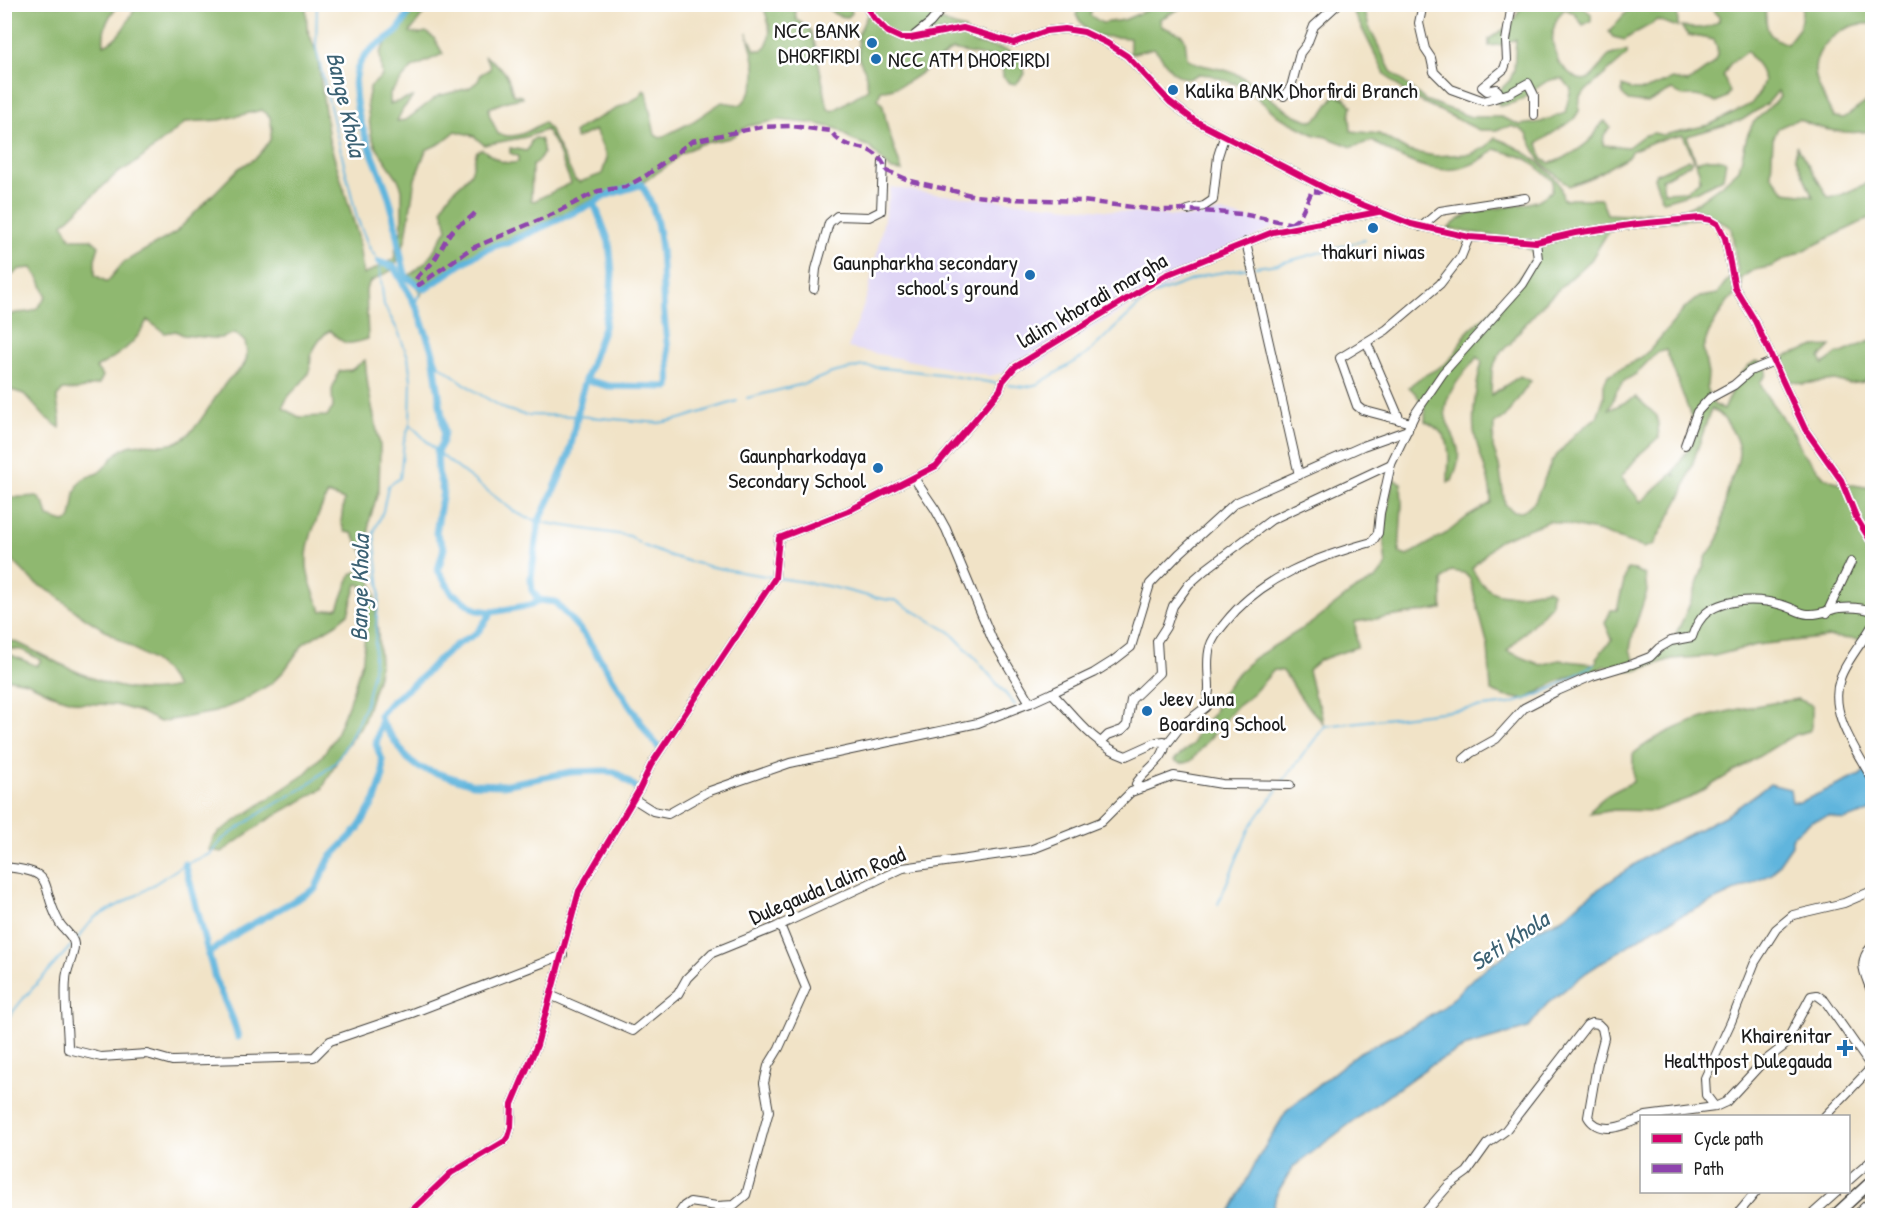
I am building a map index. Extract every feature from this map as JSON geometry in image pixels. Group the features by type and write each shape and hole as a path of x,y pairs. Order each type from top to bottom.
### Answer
{"highway":[{"path":"1834,1215 1872,1181"}],"street":[{"path":"911,38 930,24 946,4"},
{"path":"1274,93 1284,96 1287,94 1300,53 1314,26 1338,4"},
{"path":"1423,4 1419,22 1425,49 1431,58 1434,72 1451,89 1484,101 1510,93 1528,83 1534,95 1534,115"},
{"path":"1492,99 1499,93 1498,90 1487,91 1482,87 1504,69 1507,60 1506,40 1512,4"},
{"path":"866,5 874,19 888,32 901,38 963,28 1014,43 1046,31 1065,29 1084,32 1127,56 1170,102 1196,121 1338,195 1421,227 1469,237 1536,242 1575,233 1637,224 1700,218 1711,220 1718,224 1725,238 1735,288 1755,321 1805,429 1841,480 1857,519 1872,543"},
{"path":"1188,210 1204,206 1213,200 1218,156 1224,137"},
{"path":"814,289 816,269 829,223 837,216 869,217 881,211 883,161"},
{"path":"1421,227 1440,211 1526,198"},
{"name":"lalim khoradi margha","path":"914,478 936,466 1000,390 1003,381 1015,367 1166,275 1273,232 1378,212"},
{"path":"1409,427 1400,420 1357,406 1340,358 1386,330 1440,284 1461,257 1469,237"},
{"path":"1246,242 1299,475"},
{"path":"1142,788 1136,784 1140,777 1163,754 1166,745 1180,727 1206,707 1209,689 1210,646 1237,607 1259,589 1288,572 1372,542 1378,533 1391,464 1409,427 1443,373 1523,284 1538,259 1536,242"},
{"path":"1367,343 1400,420"},
{"path":"1685,445 1697,412 1710,398 1734,385 1750,371 1774,361"},
{"path":"634,799 653,811 668,814 707,792 790,763 978,723 1030,703 1094,673 1131,647 1150,584 1235,503 1409,427"},
{"path":"1100,743 1108,735 1122,730 1127,725 1131,700 1159,673 1157,641 1166,627 1173,606 1189,584 1218,558 1271,520 1391,464"},
{"path":"406,1215 451,1173 508,1137 512,1104 537,1045 579,891 634,799 651,765 775,578 778,538 849,511 914,478 946,529 992,639 1030,703"},
{"path":"1827,613 1851,562"},
{"path":"1464,759 1496,740 1524,708 1582,680 1650,657 1671,641 1692,637 1700,619 1708,611 1721,604 1768,601 1806,614 1827,613 1839,608 1872,611"},
{"path":"1872,626 1840,678 1838,691 1838,713 1872,779"},
{"path":"1052,693 1100,743 1115,752 1126,756 1157,742 1164,741 1166,745"},
{"name":"Dulegauda Lalim Road","path":"550,995 633,1031 678,994 687,978 712,953 780,925 903,868 1030,850 1101,822 1131,792 1174,776 1222,784 1290,785"},
{"path":"4,867 34,871 42,877 60,924 73,941 74,951 68,964 66,978 68,1050 101,1057 147,1054 172,1061 314,1057 330,1041 412,1013 562,955"},
{"path":"1715,1107 1706,1095 1705,1078 1755,962 1776,929 1793,915 1844,903 1872,891"},
{"path":"677,1215 690,1202 734,1206 746,1195 770,1111 764,1083 768,1066 779,1048 806,988 780,925"},
{"path":"1872,946 1863,964 1865,978 1872,994"},
{"path":"1654,1115 1715,1107 1726,1102 1762,1063 1784,1047 1811,996 1817,995 1826,1001 1872,1067 1826,1115"},
{"path":"1422,1215 1449,1185 1467,1172 1487,1144 1504,1131 1587,1025 1598,1024 1602,1028 1604,1038 1588,1117 1598,1127 1619,1128 1640,1118"},
{"path":"1850,1179 1872,1160"},
{"path":"1736,1215 1754,1193"},
{"path":"1810,1215 1835,1193"},
{"path":"1855,1215 1872,1200"}],"shaded area":[{"name":"Gaunpharkha secondary school's ground","path":"891,187 926,193 1135,213 1189,217 1221,212 1275,226 1092,328 1035,366 988,376 848,348 868,293"}],"green space":[{"path":"5,5 118,5 106,24 104,45 120,33 137,5 306,5 307,28 317,54 329,140 358,236 363,275 394,259 402,229 402,189 398,179 376,147 371,134 367,103 370,87 382,76 380,53 404,22 413,5 430,5 410,32 419,34 426,32 434,38 443,54 412,68 390,93 390,104 413,97 397,121 406,120 438,96 469,88 478,81 481,74 490,69 484,55 504,71 513,95 523,98 489,108 489,114 498,134 517,135 544,122 575,180 580,182 602,174 607,158 595,130 576,139 574,133 639,97 644,90 655,135 660,138 692,122 722,102 741,105 748,96 755,79 754,62 747,33 755,50 763,50 769,39 769,28 763,5 797,5 796,19 810,30 828,109 833,111 868,89 865,71 859,59 858,35 872,5 928,5 939,19 965,29 973,43 1006,50 1019,58 1025,74 1016,84 1010,83 1003,77 1002,65 994,58 952,50 909,81 891,89 881,90 878,98 883,106 888,130 902,171 892,170 868,146 852,140 838,129 779,120 748,126 730,138 700,144 680,154 670,164 639,185 621,193 600,197 463,260 423,287 421,295 410,275 427,261 447,229 442,208 451,193 470,174 477,151 482,149 503,162 513,163 518,162 518,156 510,153 510,148 526,151 531,141 535,138 540,139 543,151 539,160 532,166 531,200 534,201 571,183 556,146 546,130 526,137 484,145 474,136 456,131 441,143 426,150 415,179 406,237 400,256 392,270 370,282 366,289 368,339 347,343 330,330 327,332 314,350 306,376 288,397 283,408 299,417 327,416 333,408 332,390 339,371 351,370 365,360 380,446 379,489 369,522 370,559 364,564 364,553 352,533 345,532 341,522 344,500 328,494 311,536 307,568 312,588 322,611 338,608 351,574 359,571 369,573 375,595 380,662 378,676 363,723 342,752 322,789 264,822 222,852 209,850 213,839 219,832 304,775 334,739 363,659 365,634 362,585 357,584 348,614 304,643 284,671 272,683 242,701 215,712 160,722 140,712 116,705 79,703 56,696 27,682 5,678 5,640 16,642 93,679 114,685 135,690 176,687 165,671 152,660 35,583 5,553 5,492 9,498 37,496 45,505 48,517 64,522 70,520 76,490 83,479 98,473 127,447 139,444 168,445 187,435 200,421 228,380 243,366 247,355 245,342 235,333 213,338 183,335 176,331 165,333 147,320 132,343 96,368 103,376 99,384 76,390 63,390 57,397 60,428 45,417 24,394 5,388 5,318 11,314 36,309 46,296 32,268 20,269 5,281","holes":["262,110 270,117 272,128 270,140 256,158 239,168 175,233 124,262 107,282 95,275 95,259 99,246 91,239 71,239 63,224 116,174 138,161 186,122 220,120","7,650 22,650 41,660 37,666 11,655"]},
{"path":"820,5 850,5 852,13 848,17 838,16"},
{"path":"1081,5 1093,5 1090,15 1102,23 1124,20 1159,5 1187,5 1160,19 1161,26 1182,35 1187,58 1199,64 1236,74 1282,107 1302,118 1313,121 1322,114 1335,95 1345,98 1352,106 1351,131 1379,134 1408,151 1435,156 1471,154 1486,147 1495,138 1521,150 1544,167 1558,183 1563,199 1601,199 1607,214 1625,215 1647,212 1671,214 1692,206 1725,182 1739,169 1747,136 1753,123 1780,97 1778,91 1767,104 1742,120 1687,136 1696,162 1719,159 1726,162 1723,178 1698,191 1663,201 1654,178 1656,174 1689,159 1692,161 1690,164 1662,179 1664,192 1686,191 1700,180 1699,171 1683,135 1655,141 1631,151 1629,156 1592,177 1569,186 1540,161 1527,134 1520,129 1511,126 1496,130 1479,130 1408,95 1385,74 1350,5 1363,5 1369,27 1391,71 1425,100 1471,117 1501,117 1520,125 1541,122 1565,113 1571,89 1563,79 1551,80 1521,100 1500,106 1496,101 1497,93 1510,80 1514,70 1516,39 1489,46 1489,39 1512,24 1522,5 1581,5 1591,14 1591,21 1583,25 1574,13 1565,9 1555,24 1553,46 1558,62 1574,77 1582,80 1591,77 1609,56 1627,51 1627,55 1580,96 1579,111 1574,119 1538,143 1542,159 1550,163 1568,156 1584,145 1605,121 1610,128 1604,135 1603,145 1628,147 1643,136 1654,133 1663,135 1709,125 1751,104 1760,92 1764,80 1759,67 1747,51 1730,64 1723,76 1730,92 1727,97 1717,102 1697,96 1683,96 1672,90 1647,103 1628,101 1622,94 1622,86 1632,90 1645,90 1672,79 1688,82 1712,65 1717,54 1714,40 1688,35 1681,27 1696,28 1715,24 1719,21 1719,17 1712,5 1765,5 1770,34 1787,44 1800,27 1803,5 1872,5 1872,24 1853,26 1827,42 1817,59 1815,74 1834,117 1844,118 1872,98 1872,131 1834,131 1816,127 1798,119 1778,128 1773,139 1771,175 1785,192 1813,197 1795,157 1797,146 1828,197 1841,195 1872,181 1872,217 1770,267 1745,275 1742,278 1741,290 1728,301 1709,332 1703,348 1708,374 1707,387 1713,404 1724,410 1736,382 1744,371 1756,361 1767,364 1766,375 1760,382 1766,395 1794,434 1802,451 1825,478 1872,488 1872,641 1830,637 1756,645 1714,656 1672,659 1635,671 1605,666 1556,682 1525,700 1491,691 1488,646 1470,579 1464,573 1451,571 1442,580 1442,609 1355,622 1357,647 1320,660 1308,670 1323,723 1304,702 1283,671 1274,670 1251,696 1236,707 1192,760 1179,763 1174,760 1193,744 1199,727 1212,716 1221,695 1235,676 1254,658 1310,624 1353,591 1376,579 1386,566 1383,536 1393,479 1401,483 1399,553 1407,556 1447,533 1467,517 1491,503 1487,476 1474,431 1475,396 1482,362 1477,357 1455,385 1446,404 1446,416 1458,453 1452,481 1448,482 1449,454 1446,439 1435,427 1425,421 1422,402 1409,387 1450,359 1467,332 1508,292 1535,254 1515,239 1448,229 1467,215 1538,200 1552,191 1553,181 1526,158 1495,149 1465,167 1449,170 1434,169 1402,158 1372,141 1352,147 1315,135 1278,116 1239,85 1210,75 1198,74 1189,79 1171,70 1154,48 1130,54 1130,38 1096,36 1088,33 1076,15","holes":["1706,217 1719,220 1731,228 1738,271 1717,294 1700,297 1686,307 1650,350 1639,359 1608,375 1597,417 1575,434 1552,461 1535,501 1522,512 1513,511 1505,504 1499,465 1493,448 1494,424 1505,417 1531,381 1520,376 1491,395 1492,369 1501,351 1510,344 1549,298 1591,260 1611,227","1666,350 1696,430 1692,443 1673,473 1676,476 1672,474 1641,502 1621,477 1640,454 1659,437 1657,416 1636,397 1609,410 1617,390 1624,381 1636,374 1656,353","1711,409 1724,419 1734,435 1739,451 1738,462 1728,489 1719,538 1706,558 1682,621 1662,654 1636,663 1630,650 1633,633 1647,591 1645,575 1627,569 1617,610 1611,610 1605,623 1612,639 1596,658 1598,662 1594,664 1559,660 1541,665 1507,651 1551,605 1552,592 1547,589 1524,594 1503,595 1494,592 1478,580 1472,568 1499,540 1549,521 1601,532 1644,548 1654,544 1683,492"]},
{"path":"1640,5 1677,5 1678,27 1657,20 1625,40 1613,37 1609,32 1627,11"},
{"path":"1872,340 1872,373 1864,382 1849,384 1835,380 1802,384 1787,380 1783,373 1786,356 1813,347 1831,346 1820,358 1823,364 1838,353"},
{"path":"1798,699 1812,705 1812,727 1809,731 1794,735 1692,797 1654,811 1614,810 1590,814 1603,799 1633,782 1633,754 1651,741 1691,722 1711,716"}],"water":[{"path":"1872,764 1872,811 1843,820 1829,816 1812,821 1792,836 1792,845 1772,874 1655,928 1587,972 1547,1004 1528,1028 1467,1046 1431,1065 1364,1113 1293,1167 1276,1195 1272,1215 1228,1216 1257,1160 1287,1110 1360,1052 1442,1009 1477,974 1534,931 1563,918 1584,899 1647,856 1728,814 1770,784 1790,789 1792,802 1800,802 1860,775"}],"waterway":[{"name":"Bange Khola","path":"75,942 94,918 139,894 185,864 210,854 223,839 265,810 305,787 336,762 351,737 365,706 373,672 380,591 374,532 383,511 388,486 400,478 404,441 410,424 411,380 408,357 398,331 384,305 379,262 370,249 357,218 316,48 317,4"},
{"path":"412,4 399,29 362,60 355,81 359,116 390,201 406,277 425,289 488,249 507,243 594,203 609,242 611,292 604,327 583,387 569,455 539,521 531,578 532,590 539,600"},
{"path":"585,380 609,386 669,387 661,247 655,214 649,198 641,184 610,194 594,203"},
{"path":"1255,267 1278,264 1365,240"},
{"path":"379,262 394,267 417,308 433,353 444,432 437,452 438,472 443,491 436,533 444,548 438,570 452,593 477,610 492,612"},
{"path":"1008,385 1026,387 1038,384 1086,355 1149,296 1206,275 1249,268"},
{"path":"422,289 416,301 439,365 476,392 505,409 524,415 578,416 659,423 680,419 737,401"},
{"path":"747,398 863,366 940,374 1000,384"},
{"path":"410,424 437,452 515,512 538,521"},
{"path":"539,522 630,536 639,543"},
{"path":"642,545 712,567 895,600 950,632 1015,705"},
{"path":"209,953 240,931 315,889 330,858 358,829 375,800 383,776 382,760 376,744 381,722 380,715 389,704 456,645 477,633 492,612 531,605 539,600 555,602 584,634 650,737 661,750"},
{"path":"1283,781 1325,726 1509,704 1542,693 1594,664"},
{"path":"381,722 408,759 420,768 473,784 503,785 571,772 604,771 615,772 639,790"},
{"path":"1218,904 1250,827 1279,787"},
{"path":"185,864 215,978 238,1037"},
{"name":"Bange Khola","path":"4,1023 71,946"}],"marked path":[{"path":"475,213 449,235 432,263 415,281 419,285 470,249 553,214 598,191 631,184 647,175 692,141 761,127 791,126 831,131 845,144 874,153 887,171 911,181 975,196 1083,201 1157,210 1242,214 1293,224"},
{"path":"1292,223 1299,218 1312,191 1324,190"}],"cycle path":[{"path":"864,4 888,32 901,38 963,28 1014,43 1046,31 1065,29 1084,32 1127,56 1170,102 1195,121 1338,195 1411,224 1469,237 1536,242 1575,233 1637,224 1700,218 1711,220 1718,224 1725,238 1735,288 1755,321 1805,429 1841,480 1857,519 1872,543"},
{"path":"406,1216 451,1173 508,1137 512,1104 537,1045 579,891 639,790 651,765 775,578 779,538 848,511 936,466 1000,390 1003,381 1015,367 1166,275 1273,232 1378,212"}],"place":[{"name":"NCC BANK DHORFIRDI","path":"872,43"},
{"name":"NCC ATM DHORFIRDI","path":"876,59"},
{"name":"Kalika BANK Dhorfirdi Branch","path":"1173,90"},
{"name":"thakuri niwas","path":"1373,228"},
{"name":"Gaunpharkha secondary school's ground","path":"1030,275"},
{"name":"Gaunpharkodaya Secondary School","path":"878,468"},
{"name":"Jeev Juna Boarding School","path":"1147,711"},
{"name":"Khairenitar Healthpost Dulegauda","path":"1845,1048"}],"water label":[{"name":"Seti Khola","path":"1509,940"}]}
